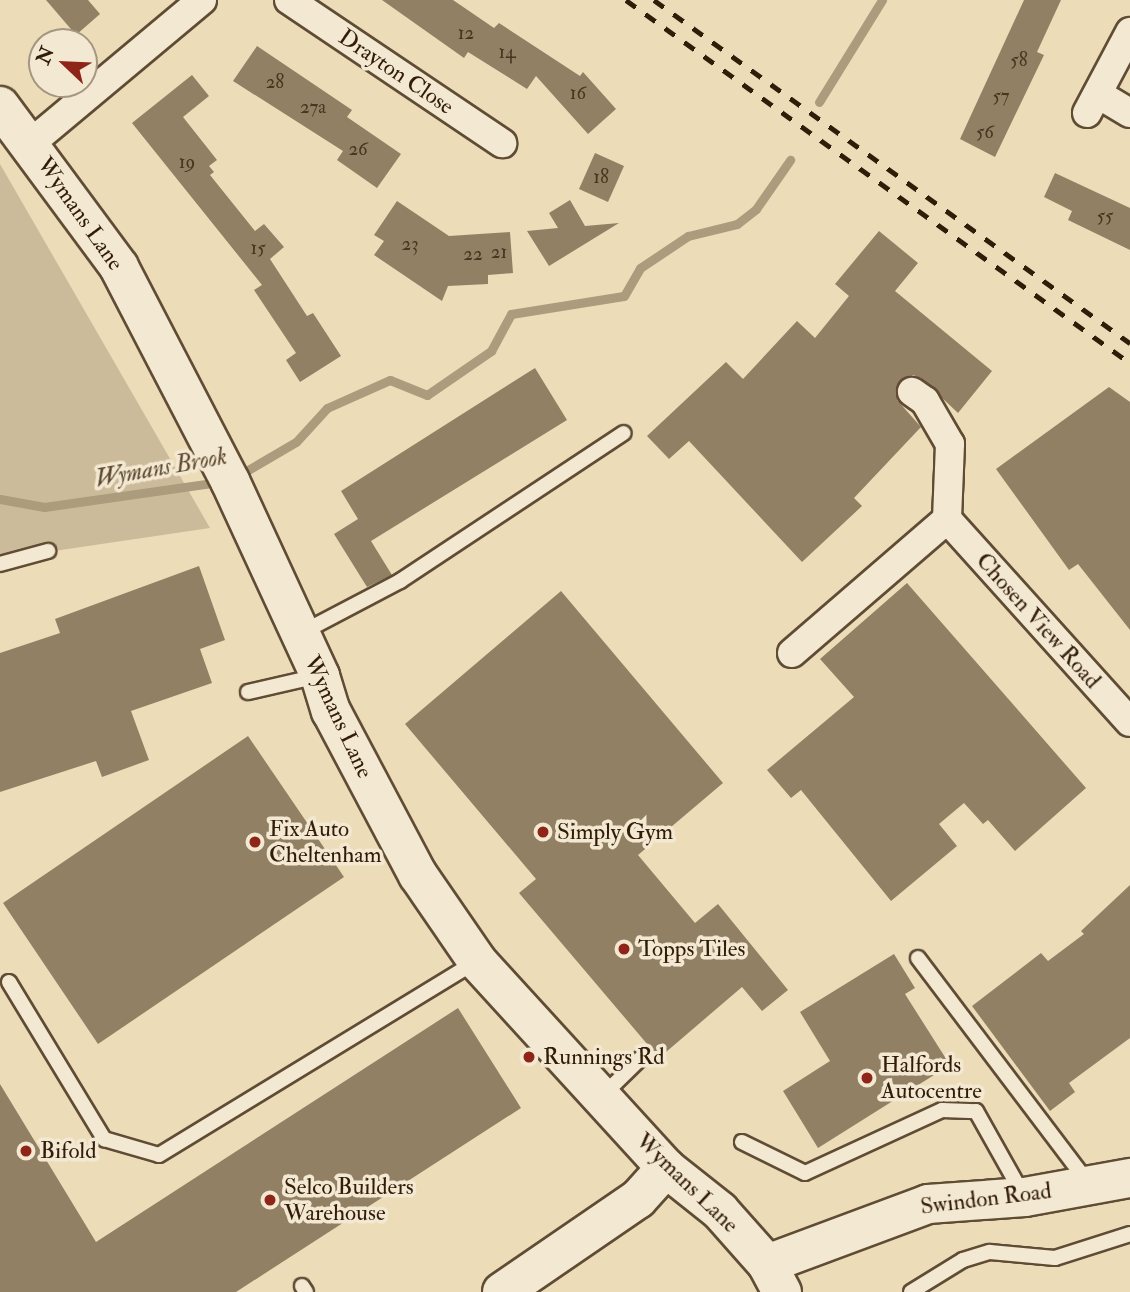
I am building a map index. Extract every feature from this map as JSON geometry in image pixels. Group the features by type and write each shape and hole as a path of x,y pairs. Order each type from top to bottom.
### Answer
{"street":[{"path":"31,143 202,0"},
{"name":"Drayton Close","path":"289,0 502,143"},
{"path":"1130,32 1093,104 1130,113"},
{"name":"Wymans Lane","path":"0,106 31,143 119,267 230,481 320,676 331,711 418,875 477,961 666,1168 720,1211 774,1278"},
{"path":"792,653 947,519 950,444 925,401 912,392"},
{"name":"Chosen View Road","path":"947,519 1130,722"},
{"path":"502,1292 638,1199 666,1168"},
{"name":"Swindon Road","path":"774,1278 897,1211 928,1203 1025,1197 1130,1178"}],"lane":[{"path":"299,634 400,581 624,433"},
{"path":"0,564 48,551"},
{"path":"248,692 320,676"},
{"path":"918,958 1090,1185"},
{"path":"9,982 104,1139 159,1155 477,961"},
{"path":"602,1096 642,1057"},
{"path":"742,1142 805,1172 942,1110 976,1111 1025,1197"},
{"path":"911,1292 963,1261 990,1252 1055,1258 1130,1234"}],"shaded area":[{"path":"0,164 210,528 0,559"}],"building":[{"path":"46,0 88,0 100,14 84,28 70,28"},
{"path":"382,0 453,0 494,28 499,23 580,76 583,72 616,109 588,134 536,76 527,89 468,52 464,58"},
{"path":"1024,0 1061,0 1037,52 1044,55 995,157 960,139"},
{"path":"257,46 352,110 347,117 401,154 377,188 337,160 343,151 233,81"},
{"path":"192,75 209,96 183,117 217,160 209,166 214,172 210,175 255,231 264,224 284,247 270,259 307,316 313,313 341,356 300,382 286,360 296,353 254,290 262,285 132,123"},
{"path":"595,153 624,166 608,202 579,189"},
{"path":"1055,173 1130,208 1130,250 1068,220 1072,211 1044,197"},
{"path":"570,200 585,226 619,223 549,266 527,231 558,228 549,213"},
{"path":"397,201 449,236 510,232 513,273 488,275 488,284 448,286 442,301 374,255 384,241 374,235"},
{"path":"879,231 918,263 895,291 992,371 958,413 921,378 913,375 899,382 897,400 921,427 854,498 862,506 802,562 689,441 669,459 647,436 726,362 743,379 797,321 815,338 849,296 835,284"},
{"path":"535,368 567,420 371,541 392,575 367,587 334,534 358,519 341,491"},
{"path":"1109,387 1130,402 1130,630 1078,564 1069,570 996,469"},
{"path":"199,566 225,640 200,649 212,683 131,711 149,760 102,777 96,761 0,792 0,653 60,633 55,619"},
{"path":"907,583 1086,788 1015,851 988,820 983,824 964,803 939,824 957,846 891,901 801,790 791,798 767,770 854,697 820,659"},
{"path":"561,591 723,783 638,855 695,923 718,904 788,990 762,1011 742,987 659,1058 519,893 536,879 405,724"},
{"path":"248,736 344,877 98,1044 3,903"},
{"path":"1130,885 1130,1038 1069,1083 1075,1092 1050,1111 972,1006 1041,953 1048,961 1084,934 1081,931"},
{"name":"Halfords Autocentre","path":"894,954 915,988 905,994 950,1065 818,1148 783,1091 830,1061 800,1012"},
{"name":"Selco Builders Warehouse","path":"458,1008 521,1108 236,1292 0,1292 0,1084 96,1242"}],"waterway":[{"name":"Wymans Brook","path":"819,102 882,0"},
{"name":"Wymans Brook","path":"236,477 296,442 327,408 390,380 427,395 491,351 511,314 624,296 640,268 688,236 737,224 756,209 790,160"},
{"name":"Wymans Brook","path":"0,499 44,507 220,482"}],"railway":[{"path":"626,0 1130,363"},
{"path":"654,0 1130,343"}],"place":[{"name":"Simply Gym","path":"543,832"},
{"name":"Fix Auto Cheltenham","path":"255,842"},
{"name":"Topps Tiles","path":"624,949"},
{"name":"Runnings Rd","path":"529,1057"},
{"name":"Halfords Autocentre","path":"867,1078"},
{"name":"Bifold","path":"26,1151"},
{"name":"Selco Builders Warehouse","path":"270,1200"}]}
